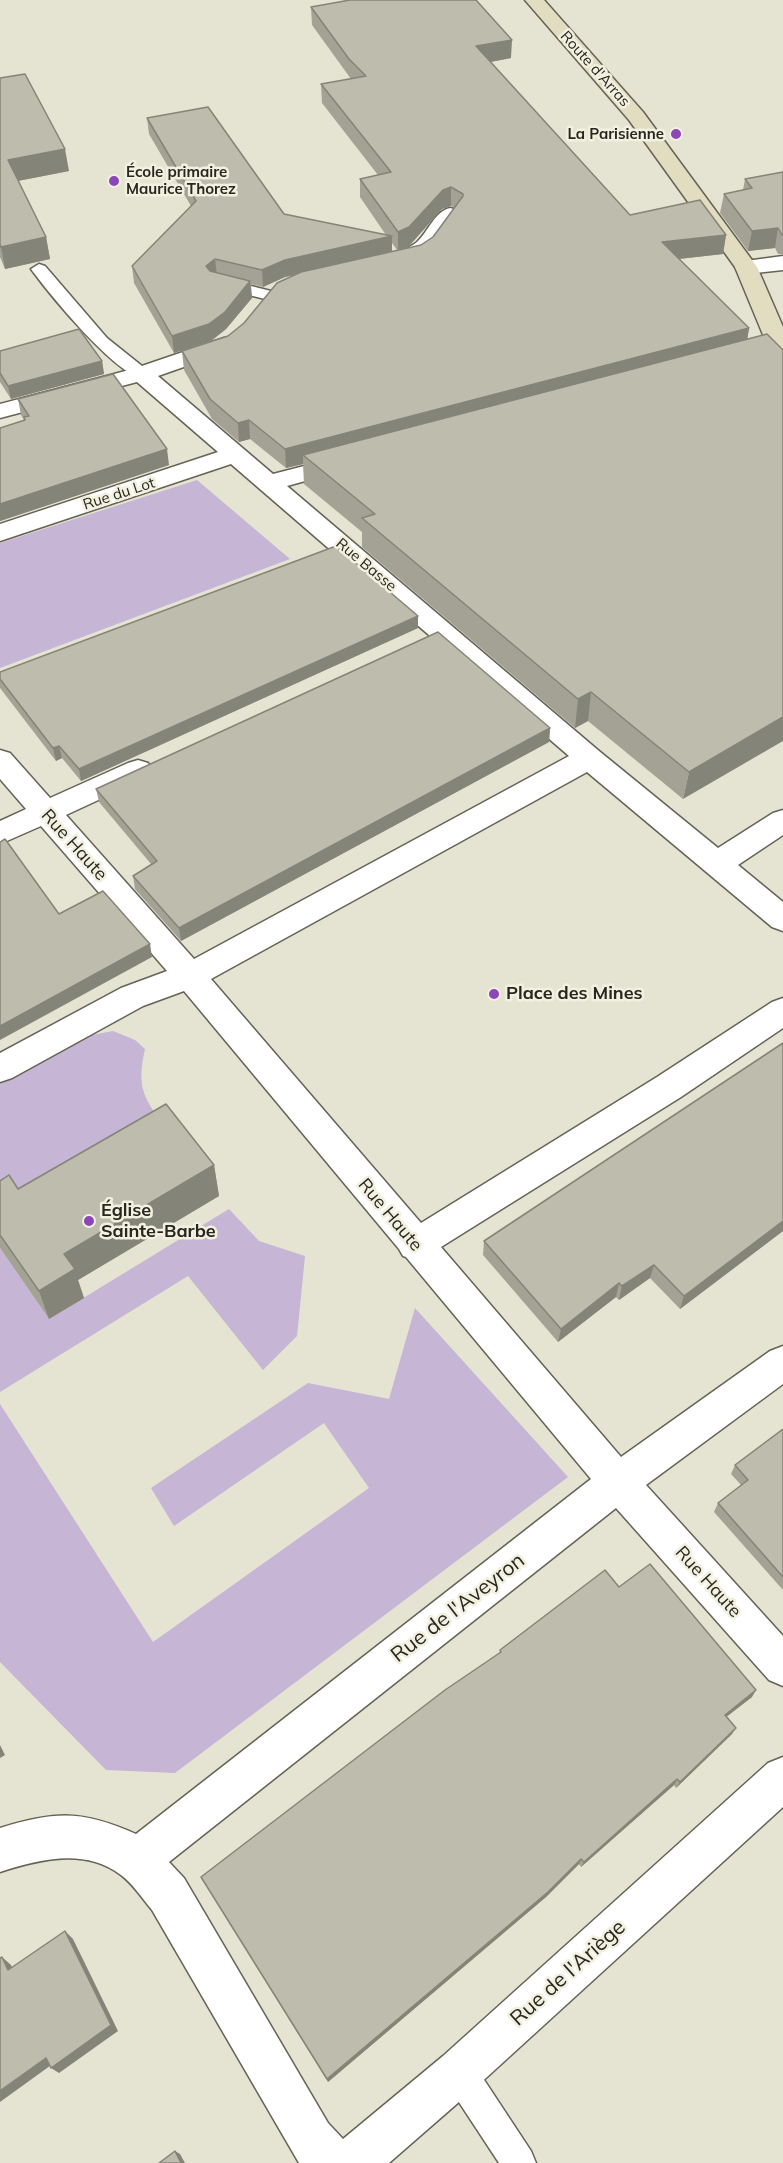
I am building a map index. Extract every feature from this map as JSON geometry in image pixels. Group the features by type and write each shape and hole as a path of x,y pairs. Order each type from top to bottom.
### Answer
{"main road":[{"name":"Route d'Arras","path":"534,0 636,116 746,267 783,353"}],"street":[{"path":"369,267 412,257 423,250 450,214"},
{"path":"746,267 783,263"},
{"path":"0,411 141,374 220,348 263,306"},
{"path":"757,354 783,353"},
{"name":"Rue Basse","path":"141,374 237,454 268,483 331,550 442,631 589,758"},
{"name":"Rue du Lot","path":"0,533 237,454"},
{"path":"268,483 367,456"},
{"path":"410,645 442,631"},
{"path":"0,1069 132,997 190,976 589,758 718,862 783,919"},
{"path":"0,833 163,759"},
{"name":"Rue Haute","path":"0,760 190,976 415,1245 618,1482 783,1666"},
{"path":"718,862 783,821"},
{"path":"415,1245 669,1087 783,1011"},
{"name":"Rue de l'Aveyron","path":"137,1860 618,1482 783,1363"},
{"name":"Rue de l'Ariège","path":"0,1850 25,1842 63,1835 105,1842 137,1860 168,1894 311,2140 322,2154 336,2162 346,2163 364,2153 459,2072 783,1778"}],"lane":[{"path":"39,269 101,342 141,374"},
{"path":"218,283 263,306"},
{"path":"459,2072 519,2163"}],"shaded area":[{"path":"197,480 290,559 0,668 0,543"},
{"path":"113,1031 135,1040 145,1049 141,1072 143,1090 150,1106 163,1124 0,1217 0,1083 87,1036"},
{"path":"229,1209 259,1241 305,1256 297,1336 263,1370 188,1276 0,1392 0,1248 49,1319"},
{"path":"415,1308 568,1477 175,1773 106,1770 0,1662 0,1404 153,1642 369,1488 324,1423 174,1526 151,1488 308,1383 389,1399"}],"building":[{"path":"350,0 476,0 512,40 476,46 630,215 700,200 726,235 662,242 749,328 285,449 249,420 238,423 210,399 182,351 228,336 244,323 277,283 301,272 421,245 433,237 463,196 451,187 443,190 409,227 398,232 360,179 391,172 321,84 366,76 349,59 311,7"},
{"path":"25,74 65,149 8,160 46,237 1,247 0,78"},
{"path":"208,107 284,214 392,236 285,260 262,270 215,259 206,266 210,271 250,281 225,312 209,324 172,336 132,266 196,201 147,118"},
{"path":"783,172 783,235 778,228 752,231 724,194 752,188 745,179"},
{"path":"79,329 102,361 8,386 0,373 0,351"},
{"path":"767,334 783,350 783,717 689,772 591,692 578,699 362,518 375,514 303,455"},
{"path":"113,374 167,449 0,504 0,428 25,420 24,417 29,416 18,399"},
{"path":"336,546 418,616 79,769 59,746 53,748 0,679 0,672"},
{"path":"438,632 550,728 179,928 133,876 157,861 96,789"},
{"path":"5,839 59,914 103,891 150,944 0,1026 0,842"},
{"path":"783,1043 783,1221 684,1296 654,1265 622,1286 619,1283 561,1329 484,1241"},
{"name":"Église Sainte-Barbe","path":"166,1104 214,1165 64,1254 75,1269 39,1291 0,1235 0,1181 9,1175 18,1189"},
{"path":"783,1429 783,1577 718,1503 748,1480 735,1465"},
{"path":"650,1564 756,1690 725,1715 736,1728 680,1782 677,1779 584,1862 581,1859 548,1892 327,2079 201,1877 445,1690 501,1652 500,1650 605,1570 619,1587"},
{"path":"65,1931 111,2025 51,2068 46,2058 0,2091 0,1958 2,1957 8,1970"},
{"path":"175,2151 181,2163 159,2163"}],"place":[{"name":"La Parisienne","path":"676,134"},
{"name":"École primaire Maurice Thorez","path":"114,181"},
{"name":"Place des Mines","path":"494,994"},
{"name":"Église Sainte-Barbe","path":"89,1221"}]}
